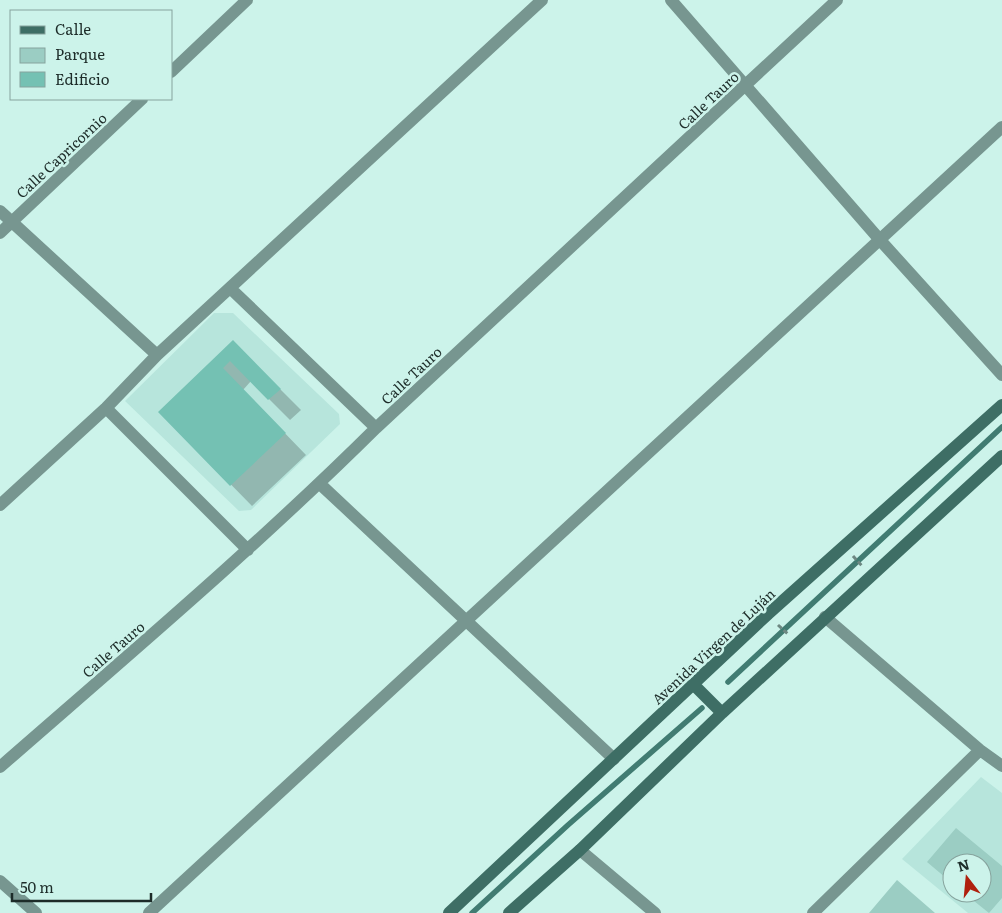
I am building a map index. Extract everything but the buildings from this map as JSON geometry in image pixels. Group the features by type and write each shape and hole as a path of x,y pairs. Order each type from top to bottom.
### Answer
{"main road":[{"name":"Avenida Virgen de Luján","path":"448,913 768,614 1002,405"},
{"path":"509,913 580,850 825,617 1002,456"},
{"path":"694,684 722,713"}],"street":[{"path":"172,71 247,0"},
{"path":"0,505 106,408 157,355 542,0"},
{"path":"671,0 880,240 1002,375"},
{"name":"Calle Tauro","path":"0,767 248,550 320,484 376,428 837,0"},
{"name":"Calle Capricornio","path":"0,233 141,100"},
{"path":"149,913 1002,127"},
{"path":"0,211 157,355"},
{"path":"230,288 376,428"},
{"path":"106,408 248,550"},
{"path":"320,484 614,759"},
{"path":"825,617 980,750 1002,766"},
{"path":"814,913 980,750"},
{"path":"580,850 655,913"},
{"path":"0,881 36,913"}],"path":[{"path":"848,551 866,570"},
{"path":"776,622 790,636"}],"shaded area":[{"path":"214,313 233,313 339,414 340,424 251,510 239,511 125,401"},
{"path":"981,777 1002,793 1002,913 968,913 956,903 992,903 992,853 942,853 942,892 902,859"}],"green space":[{"path":"956,828 986,853 942,853 942,875 927,862"},
{"path":"992,858 1002,866 1002,898 989,913 976,903 992,903"},
{"path":"897,880 935,913 869,913"}],"waterway":[{"path":"728,682 1002,427"},
{"path":"472,913 568,825 702,708"}]}
